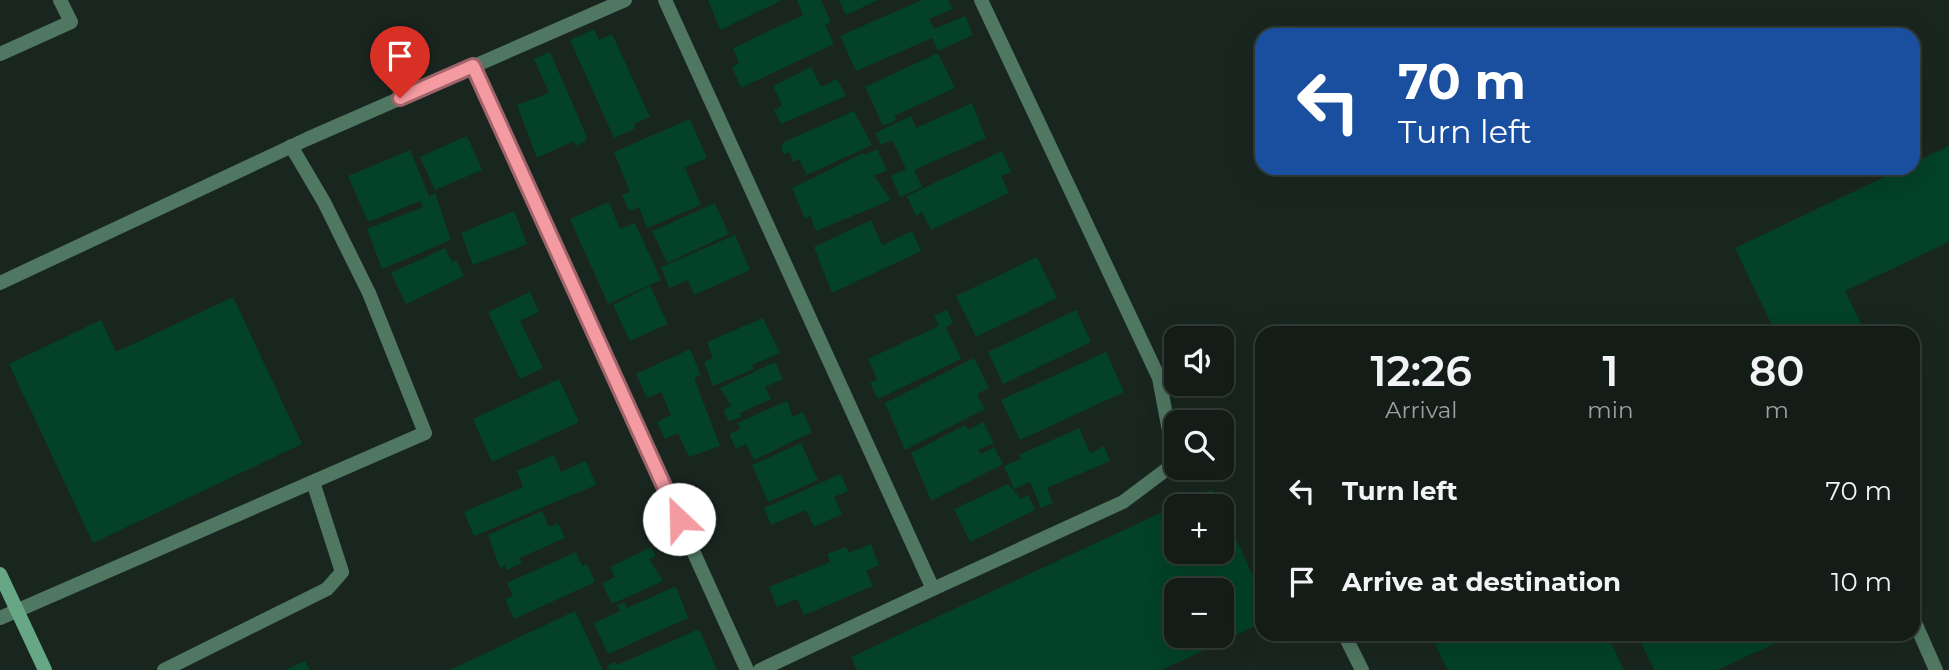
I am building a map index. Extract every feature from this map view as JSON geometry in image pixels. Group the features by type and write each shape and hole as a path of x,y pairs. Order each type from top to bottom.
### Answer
{"street":[{"path":"0,575 45,670"}],"lane":[{"path":"0,54 71,22 60,0"},
{"path":"0,282 291,146 625,0"},
{"path":"665,0 933,589"},
{"path":"760,670 1123,502 1174,463 1159,378 981,0"},
{"path":"473,66 747,670"},
{"path":"0,618 425,433 369,293 324,202 291,146"},
{"path":"164,670 327,589 342,572 313,482"},
{"path":"1920,634 1936,670"},
{"path":"1348,641 1362,670"}],"building":[{"path":"708,0 782,0 720,30"},
{"path":"797,0 821,0 831,22 825,25 834,44 741,88 732,67 739,63 733,48 803,15"},
{"path":"839,0 878,0 846,15"},
{"path":"922,0 948,0 953,9 929,19 934,29 965,16 973,35 938,51 932,38 856,71 840,36"},
{"path":"594,29 599,40 612,34 650,117 634,124 636,128 614,138 570,40"},
{"path":"550,52 587,137 585,142 575,146 574,141 537,158 517,105 549,93 534,59"},
{"path":"938,53 955,88 894,116 896,120 883,126 865,87"},
{"path":"811,67 821,87 837,79 846,96 781,124 774,111 782,105 773,86"},
{"path":"972,103 986,138 914,170 922,187 900,197 891,176 906,169 892,140 881,145 875,133 911,116 916,128"},
{"path":"854,111 872,145 807,175 799,159 793,162 789,152 784,154 781,147 784,142"},
{"path":"690,119 707,158 668,175 685,168 701,205 647,228 639,207 629,211 622,195 630,192 614,152"},
{"path":"467,136 482,170 435,190 420,157"},
{"path":"1949,146 1949,242 1845,291 1862,326 1772,326 1735,248 1888,175 1920,175 1920,160"},
{"path":"877,149 887,170 874,176 891,200 816,231 810,216 805,219 792,188 863,153 864,155"},
{"path":"410,150 429,196 435,193 451,240 382,269 367,229 423,207 420,201 368,222 348,176"},
{"path":"1002,151 1011,172 1001,176 1009,193 931,230 922,212 916,216 907,196"},
{"path":"609,202 620,229 635,223 661,280 608,304 570,219"},
{"path":"715,203 729,234 667,263 652,231"},
{"path":"514,211 527,244 473,265 461,233"},
{"path":"871,220 882,245 912,231 921,251 832,293 814,247"},
{"path":"735,235 750,270 694,295 688,280 669,288 661,267"},
{"path":"445,248 452,262 456,260 464,276 406,304 391,273"},
{"path":"1037,257 1057,298 976,337 956,296"},
{"path":"650,286 668,324 630,341 613,305"},
{"path":"530,292 539,312 520,321 543,368 520,379 488,312"},
{"path":"233,297 302,444 93,543 9,364 101,320 116,352"},
{"path":"947,310 953,323 946,327 961,359 878,399 870,383 877,379 868,359 939,326 934,316"},
{"path":"1076,310 1091,342 1003,384 988,352"},
{"path":"763,318 780,353 752,365 754,369 713,386 704,362 713,358 707,342"},
{"path":"690,349 701,375 694,378 720,446 689,457 678,433 665,439 657,422 671,415 661,392 647,398 636,374"},
{"path":"1106,352 1124,392 1020,440 1001,400"},
{"path":"974,358 989,388 977,394 985,409 905,450 885,403"},
{"path":"775,362 783,379 765,387 771,399 740,413 742,417 729,421 723,410 731,406 720,388"},
{"path":"559,379 579,422 492,462 473,419"},
{"path":"787,401 793,417 803,412 812,432 754,460 746,444 736,449 729,434 740,429 737,423"},
{"path":"983,422 994,443 978,450 981,454 994,447 1003,464 931,501 911,453 965,425 968,430"},
{"path":"1079,428 1090,453 1104,446 1110,461 1047,488 1053,503 1041,508 1030,482 1014,489 1004,466 1021,459 1019,455"},
{"path":"801,443 818,480 768,502 752,465"},
{"path":"554,455 561,472 586,461 596,485 474,536 464,512 523,487 517,471"},
{"path":"841,474 848,491 834,497 842,514 814,527 806,510 771,525 764,508"},
{"path":"1008,484 1021,499 1028,495 1035,510 970,542 954,509"},
{"path":"1212,489 1214,494 1201,494"},
{"path":"542,511 549,527 558,523 565,538 519,558 522,563 507,570 505,566 500,568 488,535"},
{"path":"1164,511 1164,564 1234,564 1234,534 1255,581 1255,626 1234,636 1234,578 1164,578 1164,648 1209,648 1162,670 857,670 851,657"},
{"path":"871,544 879,565 866,571 873,586 804,615 797,599 777,607 769,587 830,562 827,554 846,547 849,553"},
{"path":"651,547 656,556 649,559 663,581 612,604 602,583 615,577 610,567"},
{"path":"576,552 582,566 587,564 595,582 514,619 505,599 513,596 507,583"},
{"path":"676,586 688,618 608,654 594,623 620,611 617,605 624,602 627,608"},
{"path":"575,611 603,670 450,670"},
{"path":"699,629 717,670 609,670 607,666 615,662 617,665"},
{"path":"1434,641 1610,641 1624,670 1448,670"},
{"path":"1640,641 1781,641 1717,670 1654,670"},
{"path":"305,661 310,670 285,670"}],"route":[{"path":"400,98 473,66 679,519"}]}
